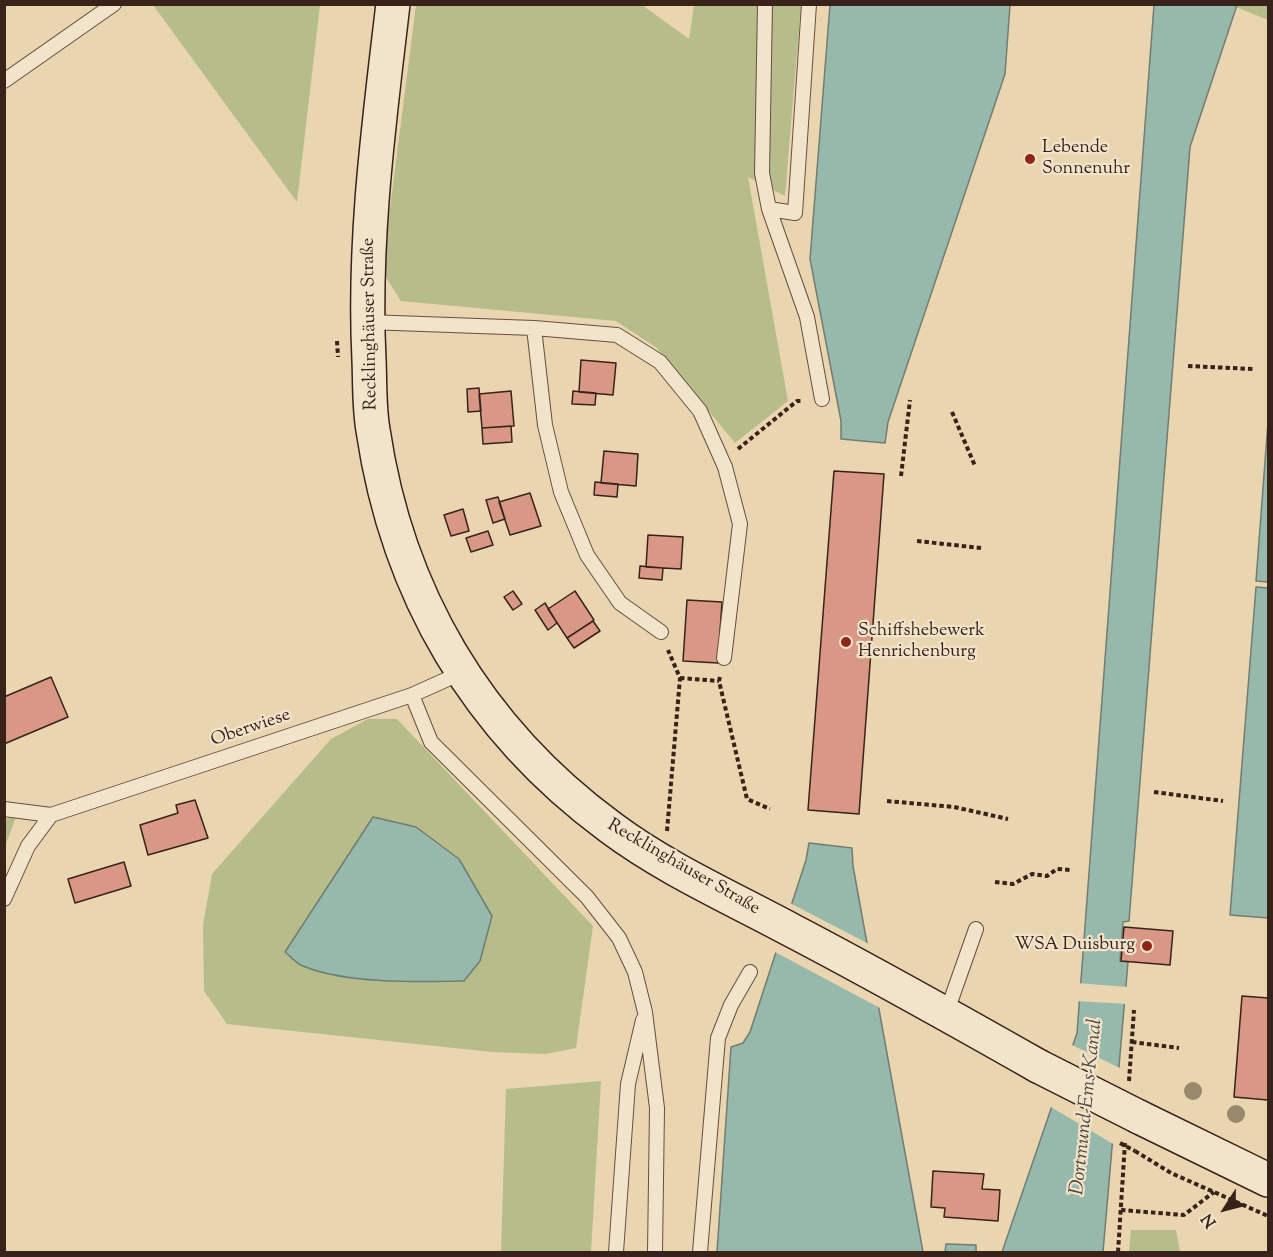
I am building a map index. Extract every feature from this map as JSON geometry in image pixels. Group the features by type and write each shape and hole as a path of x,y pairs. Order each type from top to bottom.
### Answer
{"main road":[{"name":"Recklinghäuser Straße","path":"393,4 370,203 367,322 372,428 387,498 405,558 429,617 461,673 500,727 564,792 613,830 663,861 906,990 1038,1066 1269,1179"}],"lane":[{"path":"4,81 114,4"},
{"path":"765,4 762,173 769,209 807,317 822,399"},
{"path":"769,209 795,213 809,4"},
{"path":"367,322 534,328 617,335 660,362 700,411 723,461 740,524 724,658"},
{"path":"534,328 545,425 561,492 587,555 620,603 661,632"},
{"name":"Oberwiese","path":"4,810 51,815 412,695 461,673"},
{"path":"412,695 431,742 587,897 619,938 635,972 645,1012 657,1108 655,1252"},
{"path":"4,899 28,846 51,815"},
{"path":"946,1014 976,929"},
{"path":"700,1252 718,1038 731,1005 750,972"},
{"path":"616,1252 628,1084 645,1012"}],"path":[{"path":"337,339 338,361"},
{"path":"1188,366 1253,369"},
{"path":"901,476 910,400"},
{"path":"723,461 796,401"},
{"path":"952,412 975,466"},
{"path":"916,541 981,548"},
{"path":"661,632 680,678 666,838"},
{"path":"724,658 719,681 747,799 770,809"},
{"path":"680,678 719,681"},
{"path":"1154,792 1223,801"},
{"path":"886,801 954,807 1008,819"},
{"path":"995,882 1013,884 1032,874 1047,876 1057,869 1071,870"},
{"path":"1132,1042 1179,1048"},
{"path":"1135,1151 1171,1173 1269,1216"},
{"path":"1118,1252 1121,1210 1184,1215 1215,1192"}],"green space":[{"path":"153,5 320,5 297,202"},
{"path":"416,5 642,5 689,39 694,5 801,5 785,196 748,177 788,401 735,443 657,348 616,321 401,301 382,271"},
{"path":"1237,5 1268,5 1268,20 1236,7"},
{"path":"368,719 397,719 593,926 576,1048 546,1054 492,1052 227,1024 204,991 203,925 212,874 331,739"},
{"path":"16,817 5,846 5,819"},
{"path":"601,1081 591,1252 501,1252 506,1089"},
{"path":"1131,1230 1176,1230 1180,1252 1129,1252"}],"water":[{"path":"830,5 1010,5 1005,74 888,422 885,443 841,439 841,421 810,259"},
{"name":"Dortmund-Ems-Kanal","path":"1154,5 1237,5 1190,147 1129,921 1123,922 1120,961 1128,962 1103,1252 1002,1252 1077,1033"},
{"path":"1268,422 1268,582 1256,581"},
{"path":"1256,587 1268,588 1268,918 1230,915"},
{"path":"373,817 416,827 459,859 492,916 480,961 464,981 382,981 340,976 301,965 285,952"},
{"path":"809,843 852,848 853,866 923,1252 717,1252 731,1047 743,1043 750,1032 806,860"},
{"path":"946,1244 976,1245 976,1252 945,1252"}],"pier":[{"path":"788,902 869,944 880,1008 773,951"},
{"path":"1076,983 1128,987 1127,1004 1075,1001"},
{"path":"1070,1044 1122,1069 1115,1145 1049,1106"}],"building":[{"path":"581,360 616,363 613,395 579,392"},
{"path":"479,388 481,411 468,412 467,389"},
{"path":"511,391 514,426 482,428 479,394"},
{"path":"573,391 596,393 595,405 572,404"},
{"path":"511,426 512,442 483,444 482,428"},
{"path":"604,451 638,454 636,486 601,483"},
{"name":"Schiffshebewerk Henrichenburg","path":"834,471 884,474 859,814 808,810"},
{"path":"595,482 618,484 617,497 594,495"},
{"path":"530,493 541,526 510,535 499,502"},
{"path":"498,497 505,519 493,523 486,500"},
{"path":"463,509 469,531 451,536 444,515"},
{"path":"488,531 493,545 471,552 466,538"},
{"path":"648,535 683,537 681,569 646,567"},
{"path":"640,566 663,568 662,580 639,578"},
{"path":"513,591 522,604 513,610 504,597"},
{"path":"575,591 594,620 567,638 548,609"},
{"path":"687,600 722,602 718,663 683,661"},
{"path":"545,603 557,623 548,630 535,610"},
{"path":"593,621 600,631 574,648 567,638"},
{"path":"51,677 68,717 4,744 4,697"},
{"path":"195,800 208,838 148,855 140,825 178,813 176,805"},
{"path":"124,862 131,886 75,903 68,879"},
{"name":"WSA Duisburg","path":"1124,927 1173,931 1170,965 1121,961"},
{"path":"1242,996 1268,998 1268,1100 1234,1097"},
{"path":"933,1171 984,1174 982,1189 1000,1190 998,1221 944,1217 945,1208 931,1207"}],"place":[{"name":"Lebende Sonnenuhr","path":"1030,159"},
{"name":"Schiffshebewerk Henrichenburg","path":"846,642"},
{"name":"WSA Duisburg","path":"1147,946"}]}
